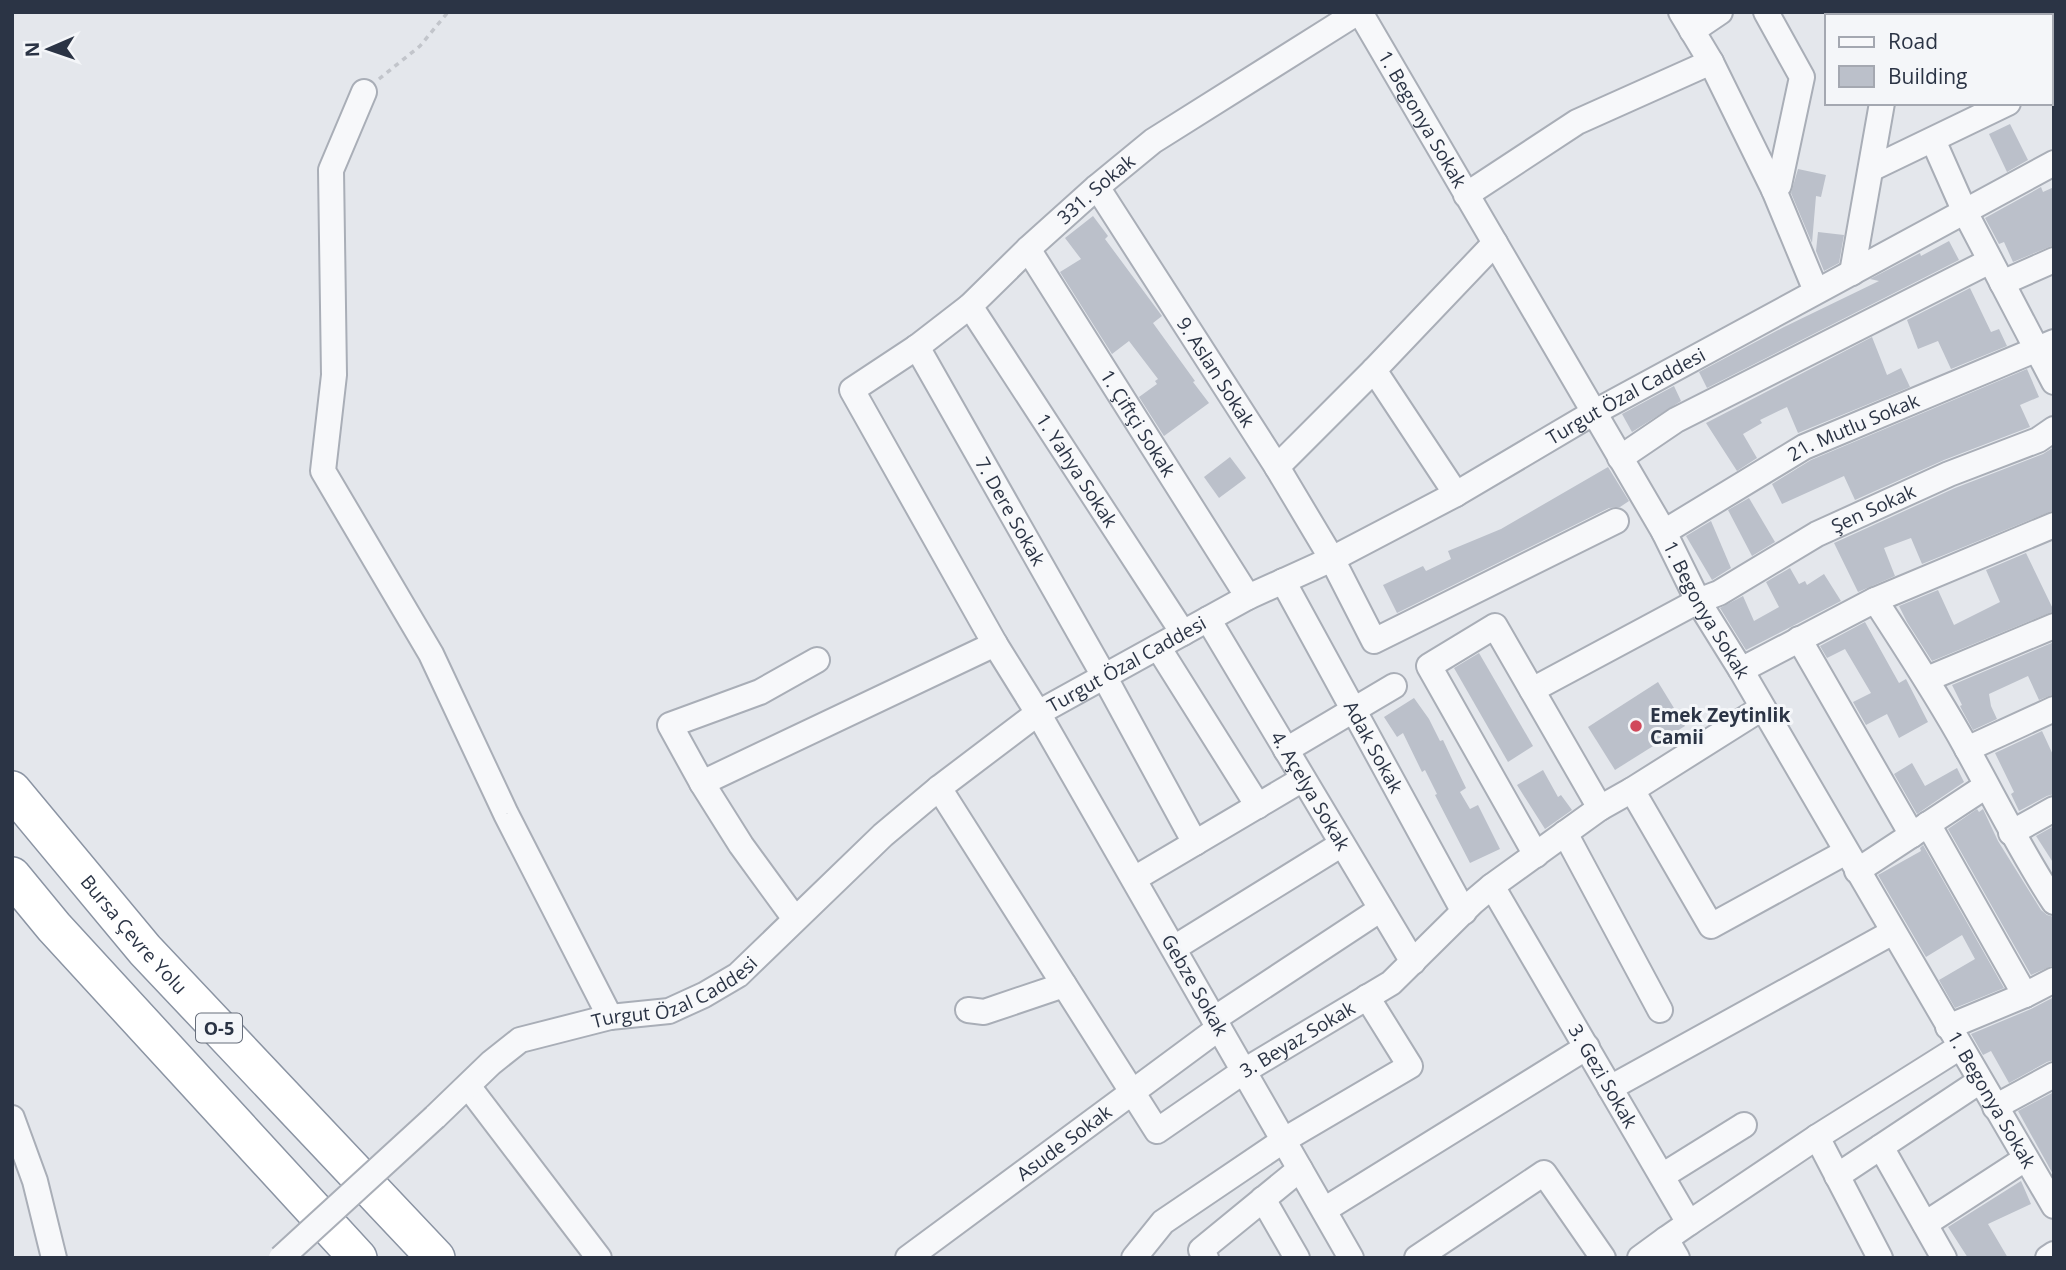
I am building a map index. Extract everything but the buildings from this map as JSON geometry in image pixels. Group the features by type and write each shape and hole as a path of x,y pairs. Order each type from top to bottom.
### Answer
{"highway":[{"name":"Bursa Çevre Yolu","path":"12,790 145,950 436,1258"},
{"name":"O-5","path":"12,876 63,937 358,1258"}],"street":[{"name":"331. Sokak","path":"852,390 917,347 970,306 1028,249 1153,141 1359,12"},
{"name":"1. Begonya Sokak","path":"1359,12 1664,532 1698,601 1741,670 2025,1159 2047,1175 2054,1206"},
{"path":"1720,12 1687,22 1711,62 1774,190 1816,291"},
{"path":"1766,12 1802,77 1779,185 1774,190"},
{"path":"1466,195 1577,122 1711,62"},
{"path":"364,92 331,170 334,375 323,471 431,654 506,814 610,1017"},
{"path":"1852,273 1882,105"},
{"path":"1871,169 1933,140 1981,110 2000,105"},
{"path":"1933,140 1964,210 2002,283 2045,345 2054,382"},
{"name":"Turgut Özal Caddesi","path":"281,1258 491,1063 520,1040 610,1017 668,1011 704,995 738,975 883,835 939,788 1038,713 1248,597 1332,559 1456,494 1593,413 2054,163"},
{"name":"9. Aslan Sokak","path":"1097,187 1277,467 1332,559 1374,641 1616,521"},
{"path":"1277,467 1495,243"},
{"name":"1. Çiftçi Sokak","path":"1028,249 1248,597"},
{"path":"2002,283 2054,260"},
{"path":"1619,458 1676,420 1990,261"},
{"name":"1. Yahya Sokak","path":"970,306 1183,633"},
{"name":"21. Mutlu Sokak","path":"1664,532 1804,447 2045,345"},
{"name":"7. Dere Sokak","path":"917,347 1104,676 1195,843"},
{"path":"1374,370 1456,494"},
{"name":"Gebze Sokak","path":"852,390 995,644 1038,713 1351,1258"},
{"name":"Şen Sokak","path":"1532,690 1698,601 1719,593 1817,534 1949,474 2038,440 2054,429"},
{"path":"1741,670 1875,600 2053,528"},
{"name":"Adak Sokak","path":"1283,581 1464,912"},
{"path":"1875,600 1927,679 2011,833 2051,892"},
{"name":"4. Açelya Sokak","path":"1208,619 1413,962"},
{"path":"1536,855 1429,666 1495,626 1600,808"},
{"path":"1927,679 2054,626"},
{"path":"1799,639 2025,995"},
{"path":"702,783 995,644"},
{"path":"1158,647 1258,806"},
{"path":"795,919 741,845 670,725 760,692 817,660"},
{"path":"1286,750 1394,686"},
{"name":"3. Beyaz Sokak","path":"939,788 1157,1131 1244,1071 1391,983 1492,886 1600,808 1762,708"},
{"path":"1967,749 2054,709"},
{"path":"1134,879 1303,779"},
{"path":"1632,790 1711,926 1920,830 1986,786"},
{"path":"2011,833 2054,809"},
{"path":"1565,833 1660,1010"},
{"path":"1174,948 1342,844"},
{"name":"3. Gezi Sokak","path":"1492,886 1689,1223"},
{"name":"Asude Sokak","path":"908,1258 1133,1093 1217,1023 1381,909"},
{"path":"1611,1088 1893,932"},
{"path":"1640,1258 1672,1249 1689,1223 1817,1137 1954,1037 2054,980"},
{"path":"968,1010 984,1012 1064,985"},
{"path":"1134,1258 1163,1222 1284,1140 1410,1066 1367,997"},
{"path":"1324,1210 1587,1047"},
{"path":"1995,1107 2054,1075"},
{"path":"1837,1176 1980,1081"},
{"path":"468,1086 599,1258"},
{"path":"12,1118 35,1181 54,1258"},
{"path":"1662,1176 1744,1125"},
{"path":"1817,1137 1880,1258"},
{"path":"1881,1147 1944,1258"},
{"path":"1925,1224 2025,1159"},
{"path":"1203,1254 1300,1169"},
{"path":"1417,1258 1544,1173 1603,1258"},
{"path":"1263,1199 1297,1258"},
{"path":"2048,1258 2054,1254"}],"path":[{"path":"364,92 419,46 448,12"}],"place":[{"name":"Emek Zeytinlik Camii","path":"1636,726"}]}
